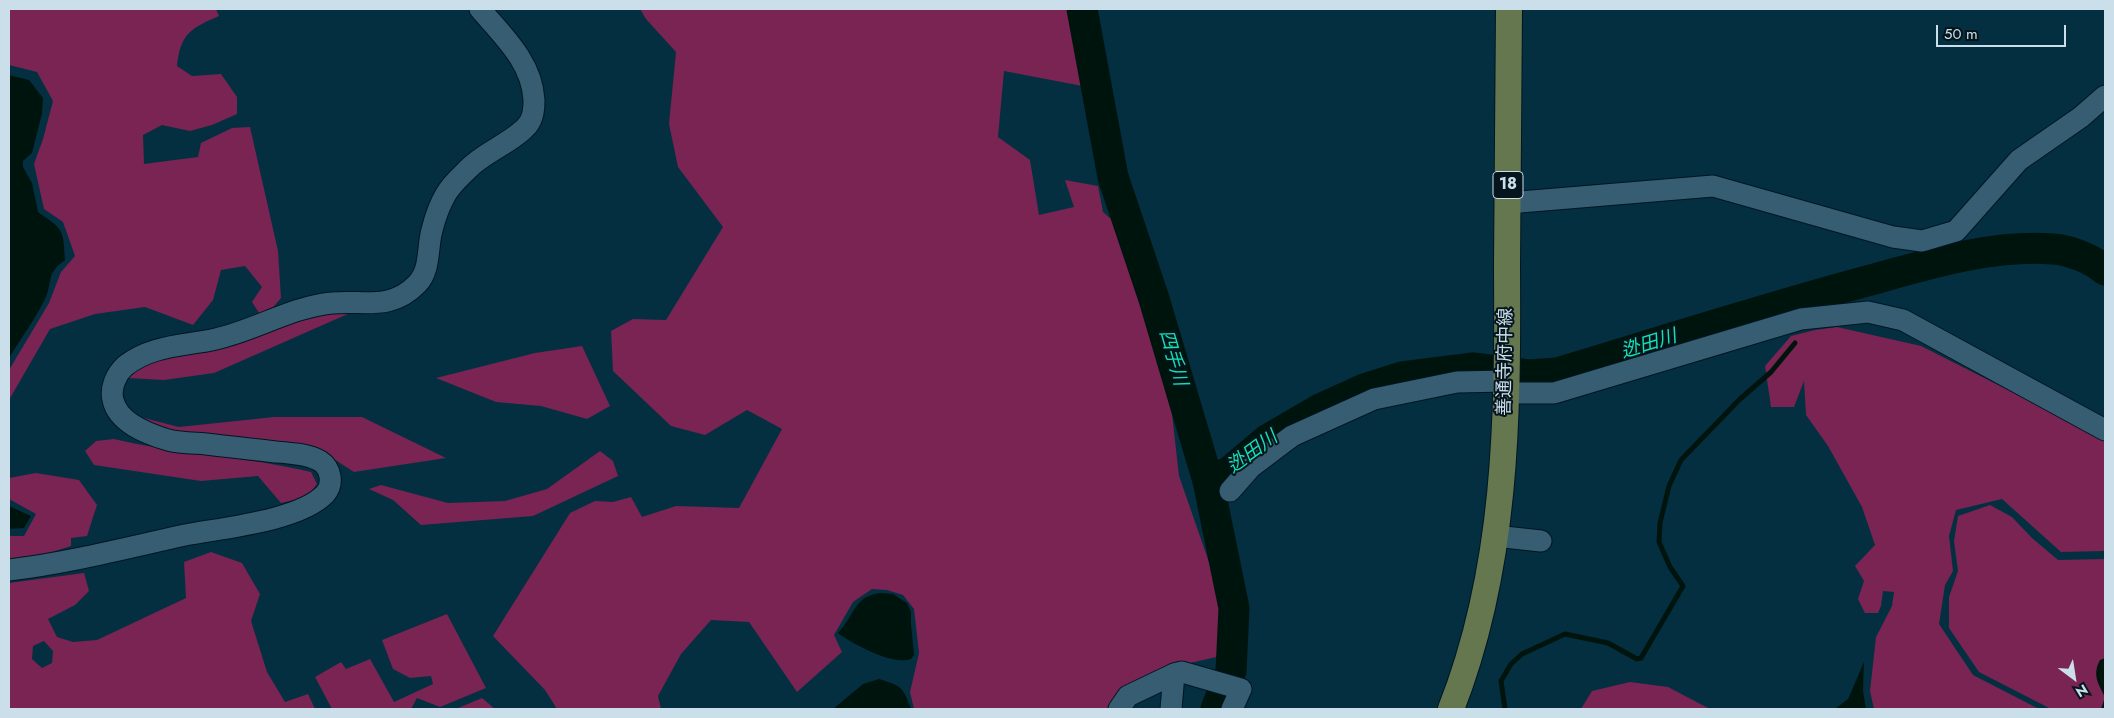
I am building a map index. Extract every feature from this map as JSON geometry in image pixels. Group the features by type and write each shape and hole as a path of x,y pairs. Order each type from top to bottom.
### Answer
{"main road":[{"name":"善通寺府中線","path":"1451,709 1479,626 1495,536 1500,490 1507,378 1508,9"}],"street":[{"path":"9,570 42,566 278,517 307,506 325,494 331,480 329,470 320,461 295,454 170,440 144,430 127,420 118,411 112,398 113,384 120,370 146,353 217,339 300,309 334,303 369,304 388,301 402,295 418,284 426,269 432,231 446,192 474,163 513,139 528,126 534,112 534,92 528,71 517,52 480,9"},
{"path":"1508,203 1713,186 1893,237 1922,242 1956,231 2019,160 2081,117 2105,96"},
{"path":"1230,491 1251,467 1292,436 1374,399 1457,382 1507,378 1554,393 1801,319 1868,312 1903,320 2105,430"},
{"path":"1495,536 1541,542"},
{"path":"1171,709 1178,673"},
{"path":"1119,709 1128,696 1178,673 1241,689 1232,709"}],"shaded area":[{"path":"9,9 216,9 219,16 201,24 184,39 177,66 192,76 221,74 237,97 237,114 212,125 190,131 162,125 143,135 144,164 198,157 201,143 232,128 250,127 278,251 281,298 270,311 259,313 252,302 262,287 245,266 221,270 213,300 193,325 145,307 95,314 50,329 9,400 9,370 49,303 61,272 75,256 63,222 44,209 34,164 53,101 37,72 9,65"},
{"path":"640,9 1075,9 1077,44 1093,88 1004,71 998,137 1030,160 1039,215 1074,207 1065,180 1098,186 1103,212 1118,225 1172,414 1179,476 1225,608 1225,655 1190,663 1121,691 1109,709 914,709 910,692 919,653 914,609 903,595 887,590 872,589 853,602 834,635 842,652 797,692 749,622 711,620 681,654 658,696 661,709 557,709 545,690 493,636 570,513 595,501 613,502 631,497 642,517 676,506 739,508 782,429 747,410 705,435 671,426 613,371 611,331 633,319 666,320 723,227 678,167 669,124 676,52 646,19"},
{"path":"9,75 29,80 43,98 42,113 32,153 23,161 23,167 32,183 38,212 61,231 65,260 52,273 48,291 42,305 9,358"},
{"path":"318,313 350,313 214,373 164,380 128,378 128,373 150,360"},
{"path":"1837,327 1921,346 2105,439 2105,551 2061,552 2002,499 1956,510 1949,536 1953,571 1945,585 1939,624 1973,675 2039,709 1874,709 1870,691 1876,637 1892,606 1894,592 1883,591 1878,613 1865,613 1858,599 1864,581 1855,566 1875,545 1862,507 1828,446 1806,415 1804,381 1794,407 1771,407 1765,366 1791,336"},
{"path":"582,346 610,406 587,419 541,406 496,402 436,378 535,353"},
{"path":"140,417 179,427 274,417 362,417 446,458 354,472 315,447 246,441 158,428"},
{"path":"114,439 163,449 262,462 311,472 317,484 307,497 281,503 258,476 201,481 94,465 85,451 96,441"},
{"path":"600,451 613,461 618,476 533,516 421,525 393,500 369,489 381,485 448,503 505,501 547,489"},
{"path":"36,473 79,480 97,505 87,536 71,538 71,546 43,555 9,559 9,536 24,536 36,514 9,499 9,478"},
{"path":"1990,505 2012,517 2032,538 2058,560 2105,559 2105,709 2051,709 1979,672 1949,628 1949,597 1958,571 1954,541 1958,516"},
{"path":"9,506 31,516 24,528 9,529"},
{"path":"211,552 242,563 260,594 251,621 267,672 285,702 308,694 315,709 9,709 9,583 84,573 89,591 75,605 48,619 57,637 73,642 97,640 186,598 184,562","holes":["44,641 53,651 52,663 42,668 32,659 33,646"]},
{"path":"882,593 893,594 907,603 911,612 914,655 911,659 904,660 884,657 853,643 838,633 860,602 873,595"},
{"path":"447,614 486,688 440,707 417,698 411,709 332,709 315,677 341,662 346,669 370,659 394,702 433,684 431,676 410,678 393,669 382,640"},
{"path":"2105,658 2105,697 2098,683 2096,670 2100,660"},
{"path":"1864,662 1863,691 1866,709 1835,709 1848,699"},
{"path":"879,679 901,688 911,709 833,709 863,684"},
{"path":"1630,682 1668,687 1710,709 1581,709 1592,691"},
{"path":"2105,697 2105,709 2101,709"},
{"path":"482,698 495,709 456,709"}],"waterway":[{"name":"四手川","path":"1082,9 1113,177 1154,299 1208,481 1234,608 1231,671 1216,709"},
{"name":"迯田川","path":"1208,481 1229,472 1267,440 1322,408 1364,389 1402,377 1473,368 1529,375 1557,373 1828,292 1935,263 1983,253 2030,248 2053,249 2073,253 2105,270"},
{"path":"1796,301 1799,310"},
{"path":"1505,709 1501,681 1511,664 1522,654 1565,634 1608,643 1637,659 1641,658 1683,586 1670,567 1659,542 1660,523 1669,486 1681,460 1739,400 1771,372 1795,343"}]}
